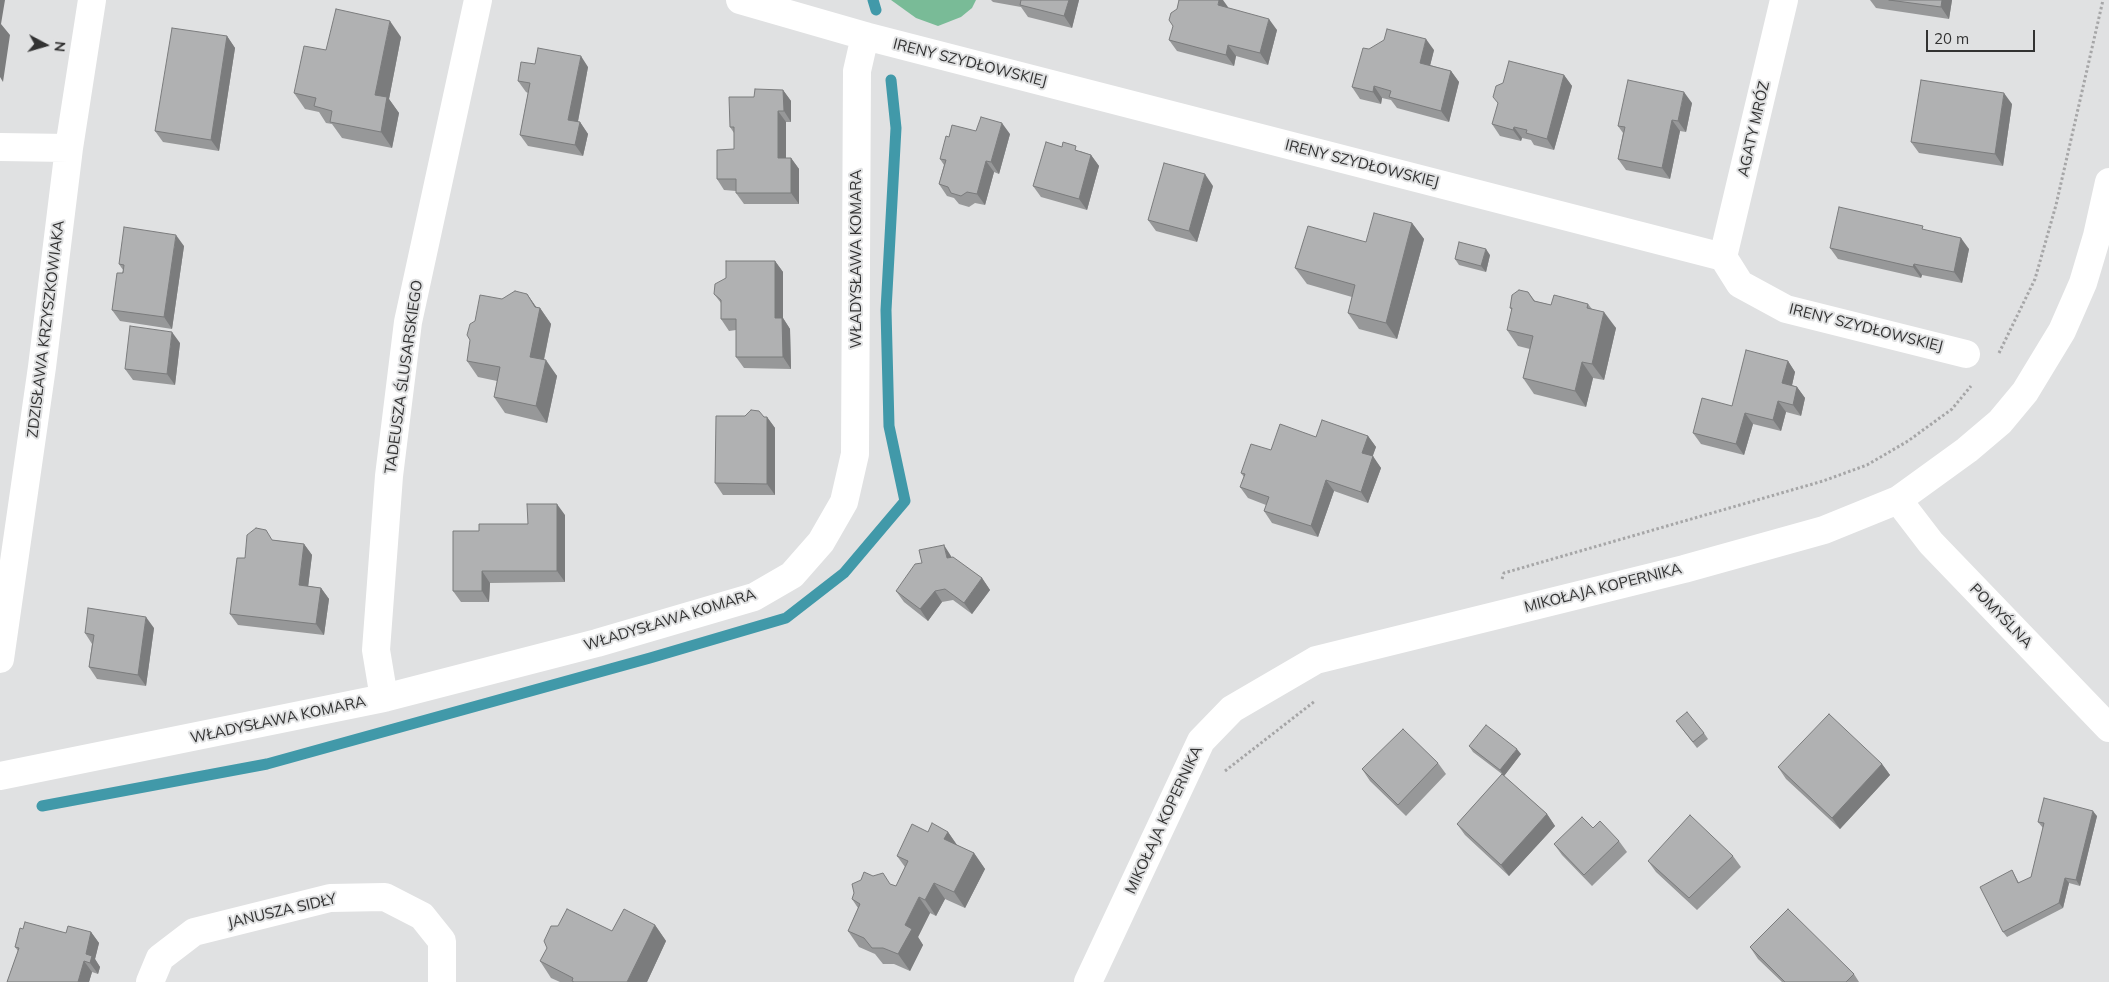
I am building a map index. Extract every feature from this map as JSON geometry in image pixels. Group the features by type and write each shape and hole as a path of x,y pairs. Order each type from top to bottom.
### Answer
{"street":[{"name":"ZDZISŁAWA KRZYSZKOWIAKA","path":"0,659 42,367 68,148 92,0"},
{"name":"TADEUSZA ŚLUSARSKIEGO","path":"384,698 376,650 389,476 408,322 478,0"},
{"name":"IRENY SZYDŁOWSKIEJ","path":"740,0 865,36 1723,257 1740,284 1786,309 1966,354"},
{"name":"AGATY MRÓZ","path":"1723,257 1784,0"},
{"name":"WŁADYSŁAWA KOMARA","path":"0,776 384,698 597,643 754,598 792,575 820,542 844,502 855,454 857,71 865,36"},
{"path":"0,147 68,148"},
{"name":"MIKOŁAJA KOPERNIKA","path":"1088,982 1201,741 1232,709 1316,660 1483,617 1684,569 1824,530 1898,500 1967,450 2000,422 2029,386 2062,331 2083,283 2097,236 2109,182"},
{"name":"POMYŚLNA","path":"1898,500 1931,544 2109,728"},
{"name":"JANUSZA SIDŁY","path":"150,982 160,958 194,932 330,898 385,897 422,916 442,941 442,982"}],"path":[{"path":"1997,356 2038,270 2056,205 2103,0"},
{"path":"1483,617 1504,573 1823,481 1867,465 1908,441 1952,409 1978,379"},
{"path":"1221,774 1322,696"}],"green space":[{"path":"891,0 976,0 972,8 961,17 938,26 916,18"}],"building":[{"path":"1021,0 1069,0 1064,16 1020,5"},
{"path":"1179,0 1219,0 1218,5 1269,19 1260,53 1228,45 1226,55 1169,40 1173,26 1169,20 1171,13 1177,9"},
{"path":"1889,0 1942,0 1941,7"},
{"path":"336,9 390,21 375,95 387,97 381,132 330,122 332,111 314,106 316,98 294,93 304,46 326,50"},
{"path":"172,28 227,36 211,140 155,131"},
{"path":"1387,29 1426,39 1420,63 1451,71 1441,111 1389,97 1391,91 1374,86 1373,92 1352,87 1363,48 1369,49 1384,40"},
{"path":"538,48 581,56 568,120 580,122 575,145 520,135 530,83 518,81 521,62 535,64"},
{"path":"1509,61 1564,75 1547,139 1526,133 1527,130 1514,127 1513,130 1492,124 1498,103 1493,97 1496,86 1503,83"},
{"path":"1628,80 1684,92 1678,121 1672,120 1662,168 1618,159 1625,127 1618,126"},
{"path":"1921,80 2004,93 1995,154 1911,142"},
{"path":"755,89 783,90 784,111 778,111 778,158 791,158 791,193 736,193 736,179 717,179 717,150 734,149 734,127 730,127 729,97 754,97"},
{"path":"981,117 1002,123 991,162 986,161 977,194 967,192 961,196 951,193 948,187 939,184 946,160 940,159 946,136 949,137 952,125 976,131"},
{"path":"1046,142 1062,147 1063,142 1076,146 1075,150 1091,155 1079,199 1033,186"},
{"path":"1164,163 1205,174 1189,231 1148,220"},
{"path":"1839,207 1923,226 1922,229 1961,238 1954,272 1914,264 1913,267 1830,248"},
{"path":"1374,213 1412,223 1386,323 1348,313 1355,285 1295,268 1308,226 1366,242"},
{"path":"124,227 176,235 164,317 112,310 117,273 123,273 124,265 119,264"},
{"path":"1459,242 1486,249 1481,266 1455,259"},
{"path":"726,261 775,261 775,318 782,318 783,357 736,357 736,319 721,319 721,300 714,294 715,284 726,278"},
{"path":"1519,290 1528,292 1534,301 1551,305 1554,295 1588,304 1587,308 1604,312 1592,364 1582,362 1575,391 1523,378 1533,336 1507,330 1512,308 1510,308 1512,295"},
{"path":"515,291 527,294 535,307 540,308 530,357 546,360 536,406 494,397 500,367 467,361 470,340 467,335 470,324 475,321 480,295 502,299"},
{"path":"130,326 172,332 167,374 125,369"},
{"path":"1746,350 1788,361 1782,383 1797,387 1793,405 1778,401 1773,420 1745,413 1736,444 1693,433 1702,398 1732,406"},
{"path":"751,410 759,411 764,417 767,417 767,484 715,483 716,416 745,416"},
{"path":"1322,420 1368,436 1362,453 1373,456 1361,492 1326,480 1311,526 1264,511 1269,497 1240,487 1245,474 1241,473 1251,444 1271,450 1280,424 1316,437"},
{"path":"527,504 557,504 557,571 482,571 482,591 453,591 453,531 479,531 479,524 528,524"},
{"path":"256,528 266,530 272,540 304,544 299,585 321,588 316,624 230,614 237,558 245,558 247,535"},
{"path":"944,545 947,558 953,557 982,578 964,603 945,589 935,591 920,609 896,591 915,564 922,563 919,550"},
{"path":"88,608 146,617 138,675 89,667 94,635 85,633"},
{"path":"1687,712 1704,733 1693,742 1676,721"},
{"path":"1829,714 1882,764 1832,818 1778,767"},
{"path":"1486,725 1517,749 1500,770 1469,746"},
{"path":"1403,729 1438,763 1398,805 1362,769"},
{"path":"1502,774 1547,814 1501,865 1457,824"},
{"path":"2044,798 2093,811 2076,880 2065,878 2059,903 2003,932 1980,887 2012,870 2018,883 2031,877 2044,823 2038,822"},
{"path":"1690,815 1733,856 1689,898 1648,861"},
{"path":"1582,817 1593,828 1600,821 1619,841 1584,875 1554,844"},
{"path":"932,823 948,832 944,839 974,853 954,892 934,883 925,900 919,897 905,925 912,929 898,954 883,948 872,948 864,938 848,931 860,904 852,899 854,893 852,884 861,880 864,872 873,876 883,873 890,884 896,886 908,861 897,856 912,824 928,832"},
{"path":"567,909 612,931 624,909 655,925 627,982 574,982 572,981 573,978 540,961 547,948 544,941 551,926 558,926"},
{"path":"1788,909 1854,974 1846,982 1785,982 1750,947"},
{"path":"25,922 66,933 68,926 91,932 86,954 92,956 90,963 84,961 78,982 7,982 19,948 15,947 20,928 23,929"}],"waterway":[{"path":"873,0 876,10"},
{"path":"42,806 267,764 650,658 786,618 844,573 905,501 889,426 886,310 896,128 891,80"}]}
